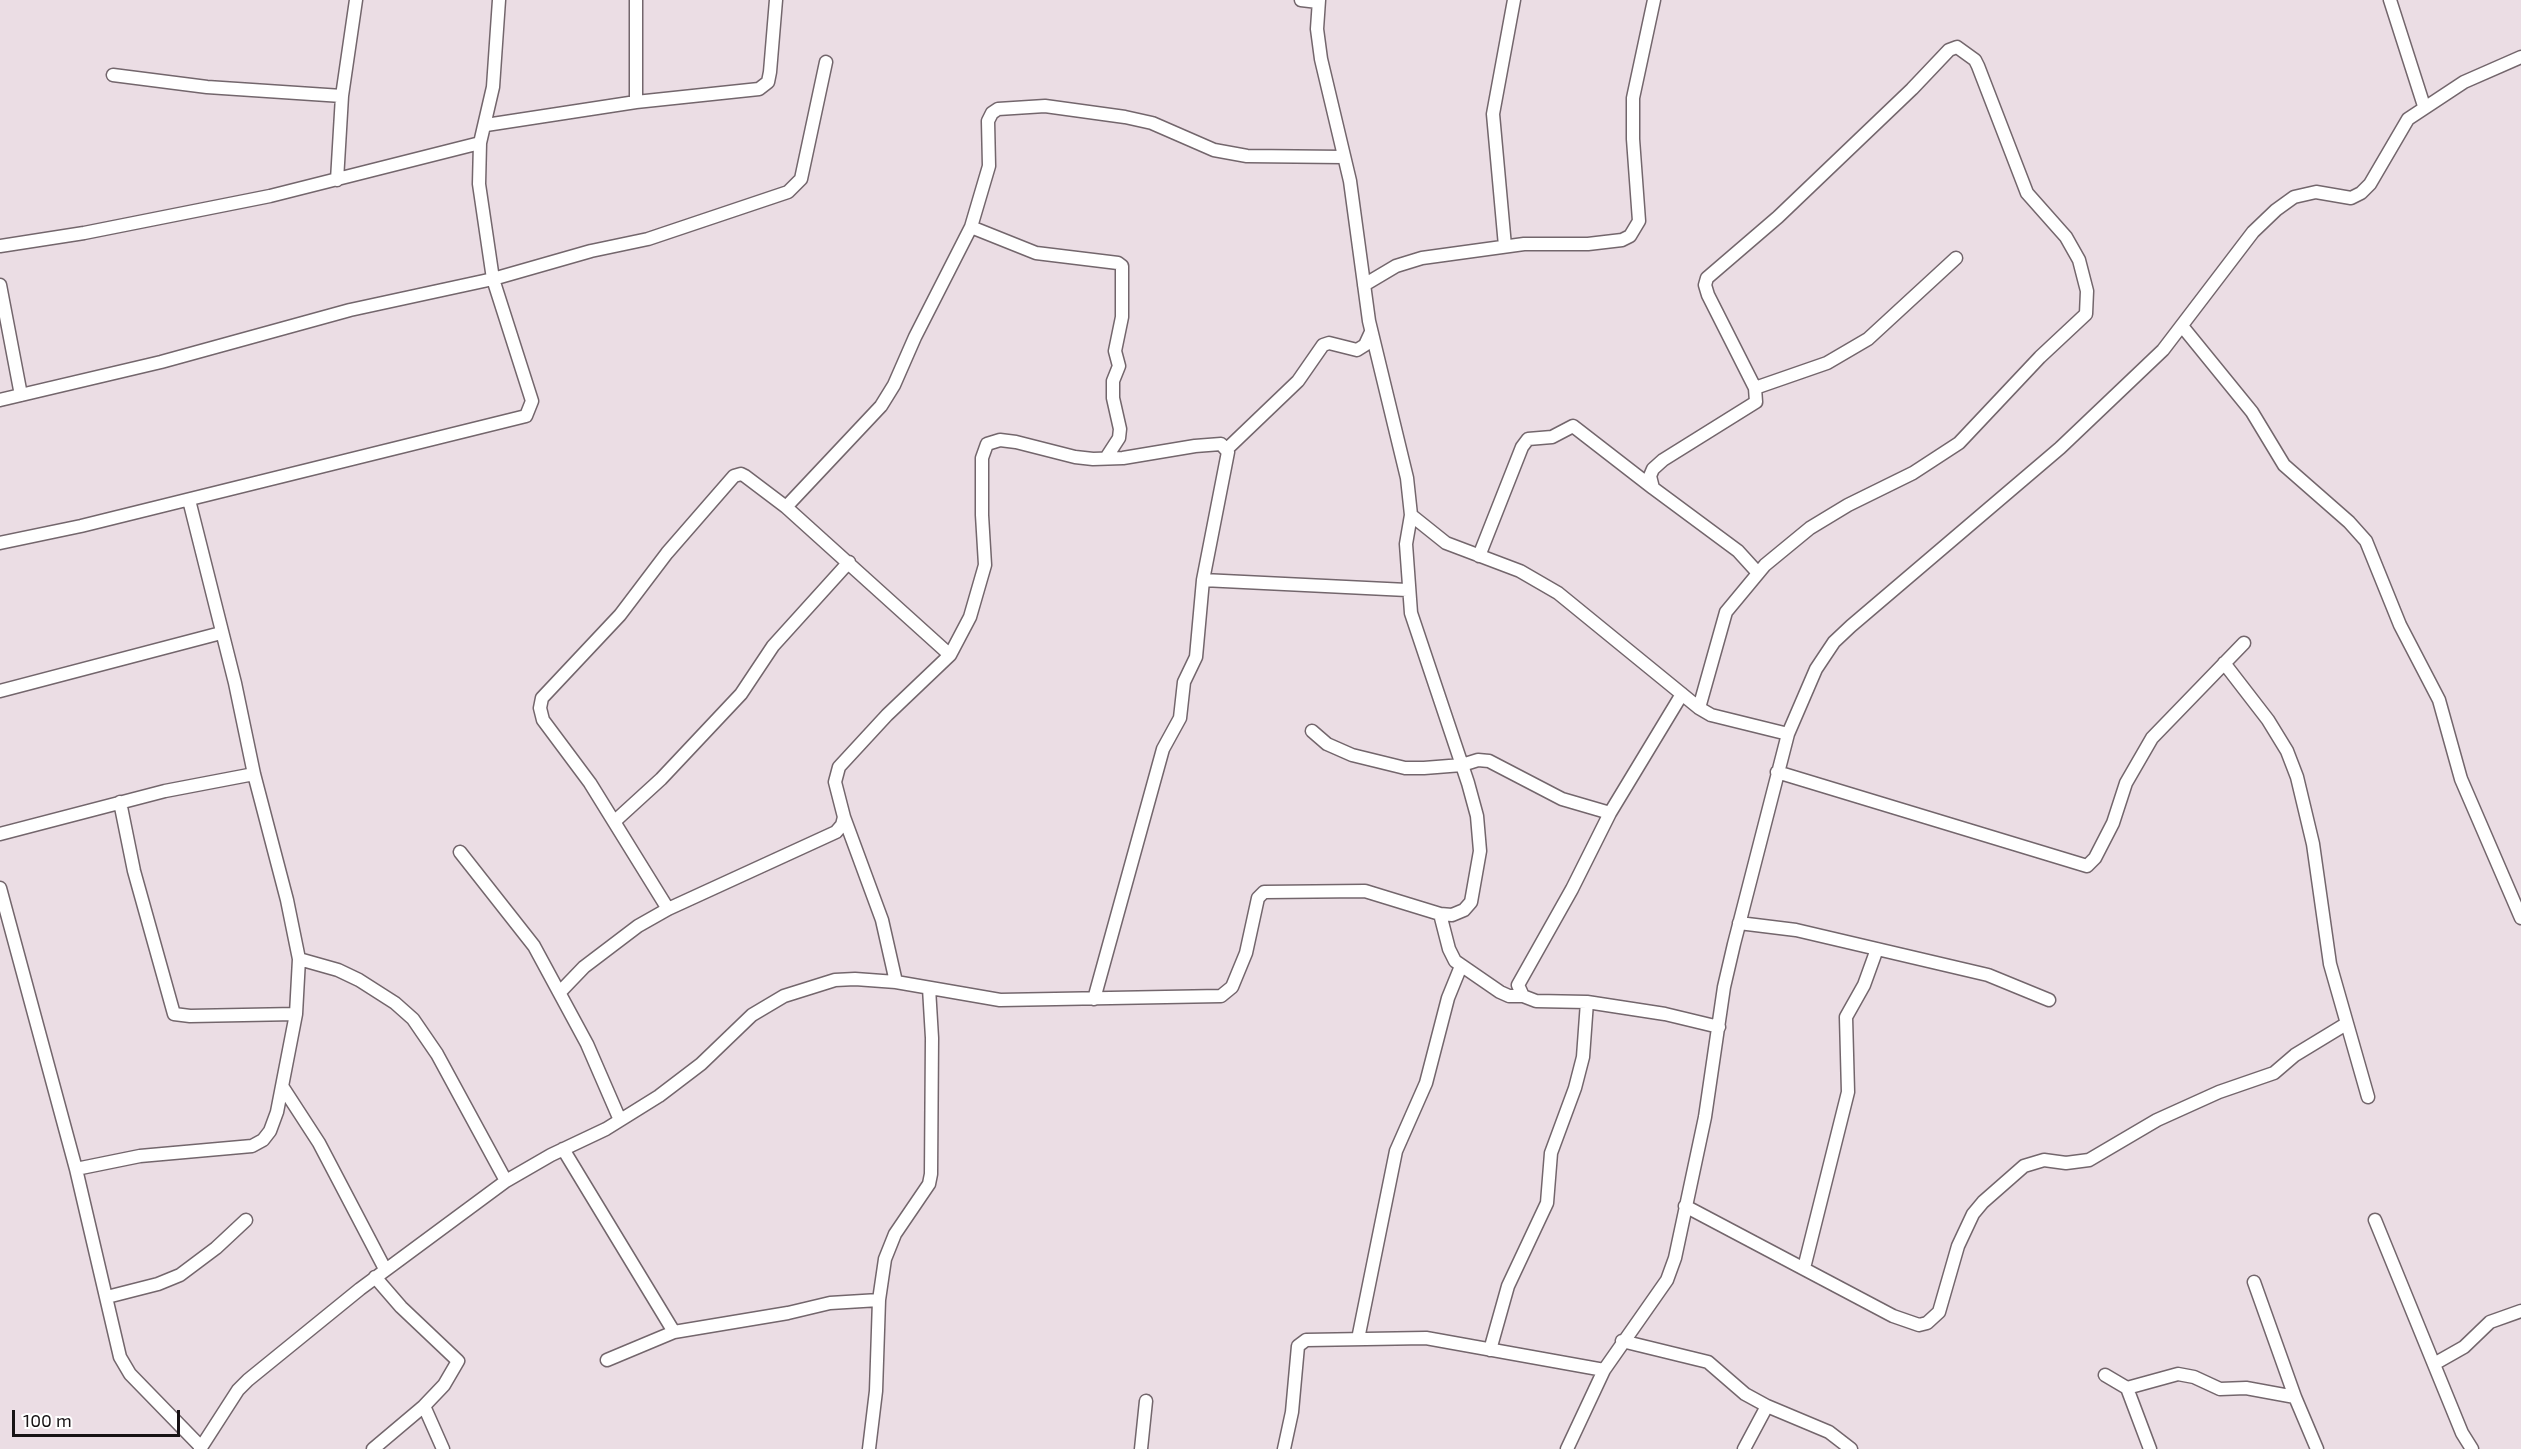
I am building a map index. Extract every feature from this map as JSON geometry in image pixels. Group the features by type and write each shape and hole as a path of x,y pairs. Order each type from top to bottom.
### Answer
{"street":[{"path":"337,180 342,96 356,0"},
{"path":"0,543 189,500 522,419 530,411 532,401 493,279 479,184 480,143 493,87 500,0"},
{"path":"636,0 636,102"},
{"path":"486,125 636,102 759,89 764,86 770,72 776,0"},
{"path":"0,888 76,1169 120,1356 130,1374 200,1448 238,1390 248,1380 375,1277 447,1227 506,1181 620,1120 701,1064 752,1015 784,996 835,980 855,979 896,982 1000,1000 1221,996 1227,993 1246,953 1258,898 1264,892 1365,891 1440,914 1452,915 1464,910 1472,902 1480,851 1477,816 1419,639 1407,590 1406,544 1411,515 1403,457 1371,332 1344,157 1321,59 1317,29 1318,1 1300,0"},
{"path":"1504,246 1493,114 1514,0"},
{"path":"1364,285 1396,266 1422,258 1504,246 1588,244 1622,240 1635,229 1639,221 1640,202 1633,139 1633,98 1654,0"},
{"path":"2390,0 2424,106"},
{"path":"1653,488 1650,476 1653,469 1663,460 1756,402 1755,388 1707,295 1705,285 1707,278 1778,217 1912,89 1949,50 1957,46 1975,60 1978,66 2027,193 2066,237 2079,260 2087,291 2086,314 2040,357 1959,443 1913,473 1848,505 1810,528 1758,573 1726,612 1699,708"},
{"path":"1567,1449 1604,1370 1622,1341 1667,1280 1675,1258 1705,1117 1724,987 1739,923 1788,734 1815,669 1834,642 2060,448 2163,350 2253,232 2276,210 2294,197 2316,192 2351,198 2361,193 2370,184 2408,119 2424,106 2487,71 2521,57"},
{"path":"0,400 161,362 350,310 493,279 660,235 728,214 796,187 805,167 826,62"},
{"path":"113,75 207,87 342,96"},
{"path":"786,507 888,395 971,227 989,166 988,121 992,113 998,109 1045,106 1125,117 1152,123 1214,150 1247,156 1344,157"},
{"path":"0,246 84,233 337,180 480,143"},
{"path":"971,227 1036,253 1118,263 1122,266 1122,317 1115,351 1119,366 1113,381 1113,398 1120,429 1119,438 1106,458"},
{"path":"1755,388 1827,363 1868,339 1956,258"},
{"path":"0,285 21,395"},
{"path":"2182,326 2252,412 2284,465 2349,522 2366,541 2400,625 2439,700 2461,779 2521,918"},
{"path":"1094,999 1163,749 1180,718 1184,682 1196,657 1203,580 1228,448 1298,381 1323,345 1329,344 1357,350 1365,345 1371,332"},
{"path":"1479,556 1522,447 1528,439 1552,437 1573,426 1738,551 1758,573"},
{"path":"896,982 882,920 844,817 835,782 839,767 887,715 950,655 970,616 985,566 982,458 987,444 1000,440 1075,457 1106,458 1122,458 1195,446 1221,444 1228,448"},
{"path":"668,909 615,821 543,720 540,708 542,698 620,615 667,553 734,476 741,474 745,476 786,507 849,562 894,608 950,655"},
{"path":"76,1169 150,1155 252,1146 270,1131 282,1086 296,1014 299,959 277,859 254,774 238,694 189,500"},
{"path":"1411,515 1433,536 1521,571 1558,593 1699,708 1711,715 1788,734"},
{"path":"615,821 661,779 741,694 773,646 849,562"},
{"path":"1203,580 1407,590"},
{"path":"0,691 222,633"},
{"path":"1778,772 2087,866 2095,858 2113,824 2127,783 2152,738 2244,643"},
{"path":"2224,663 2268,720 2287,751 2297,777 2313,844 2330,964 2368,1097"},
{"path":"1522,996 1518,983 1572,889 1610,813 1682,694"},
{"path":"1312,731 1327,744 1376,763 1424,768 1462,765 1478,760 1489,761 1562,799 1610,813"},
{"path":"0,834 120,802 254,774"},
{"path":"120,802 134,871 174,1014 190,1017 296,1014"},
{"path":"560,992 616,941 668,909 836,832 844,817"},
{"path":"460,852 526,934 560,992 620,1120"},
{"path":"1440,914 1449,949 1461,966 1509,996 1522,996 1552,1003 1587,1002 1665,1014 1719,1028"},
{"path":"1739,923 1796,930 1988,975 2049,1000"},
{"path":"1804,1268 1848,1092 1846,1017 1864,985 1876,949"},
{"path":"299,959 338,970 359,980 395,1003 413,1019 437,1054 506,1181"},
{"path":"1358,1339 1396,1151 1426,1083 1448,998 1461,966"},
{"path":"869,1449 876,1391 879,1300 888,1250 895,1234 929,1184 931,1174 932,1038 928,988"},
{"path":"1490,1350 1508,1286 1547,1203 1551,1153 1575,1088 1583,1057 1587,1002"},
{"path":"1685,1206 1893,1317 1919,1325 1927,1323 1939,1312 1958,1246 1973,1214 1983,1202 2024,1166 2044,1160 2066,1163 2089,1161 2157,1120 2219,1092 2274,1073 2295,1055 2346,1024"},
{"path":"282,1086 319,1143 386,1269"},
{"path":"563,1149 674,1332"},
{"path":"107,1297 158,1284 180,1275 216,1248 246,1220"},
{"path":"2375,1220 2468,1447"},
{"path":"373,1449 424,1406 444,1385 458,1361 401,1307 375,1277"},
{"path":"2254,1282 2295,1397 2317,1449"},
{"path":"607,1360 674,1332 788,1313 830,1303 879,1300"},
{"path":"2433,1364 2464,1347 2490,1322 2521,1311"},
{"path":"1284,1449 1293,1412 1298,1346 1306,1340 1426,1338 1604,1370"},
{"path":"1622,1341 1708,1362 1733,1385 1767,1406 1821,1428 1851,1449"},
{"path":"2127,1389 2178,1374 2194,1377 2220,1389 2246,1388 2295,1397"},
{"path":"2105,1375 2127,1389 2150,1449"},
{"path":"1141,1449 1146,1401"},
{"path":"424,1406 443,1449"},
{"path":"1744,1449 1767,1406"}]}
